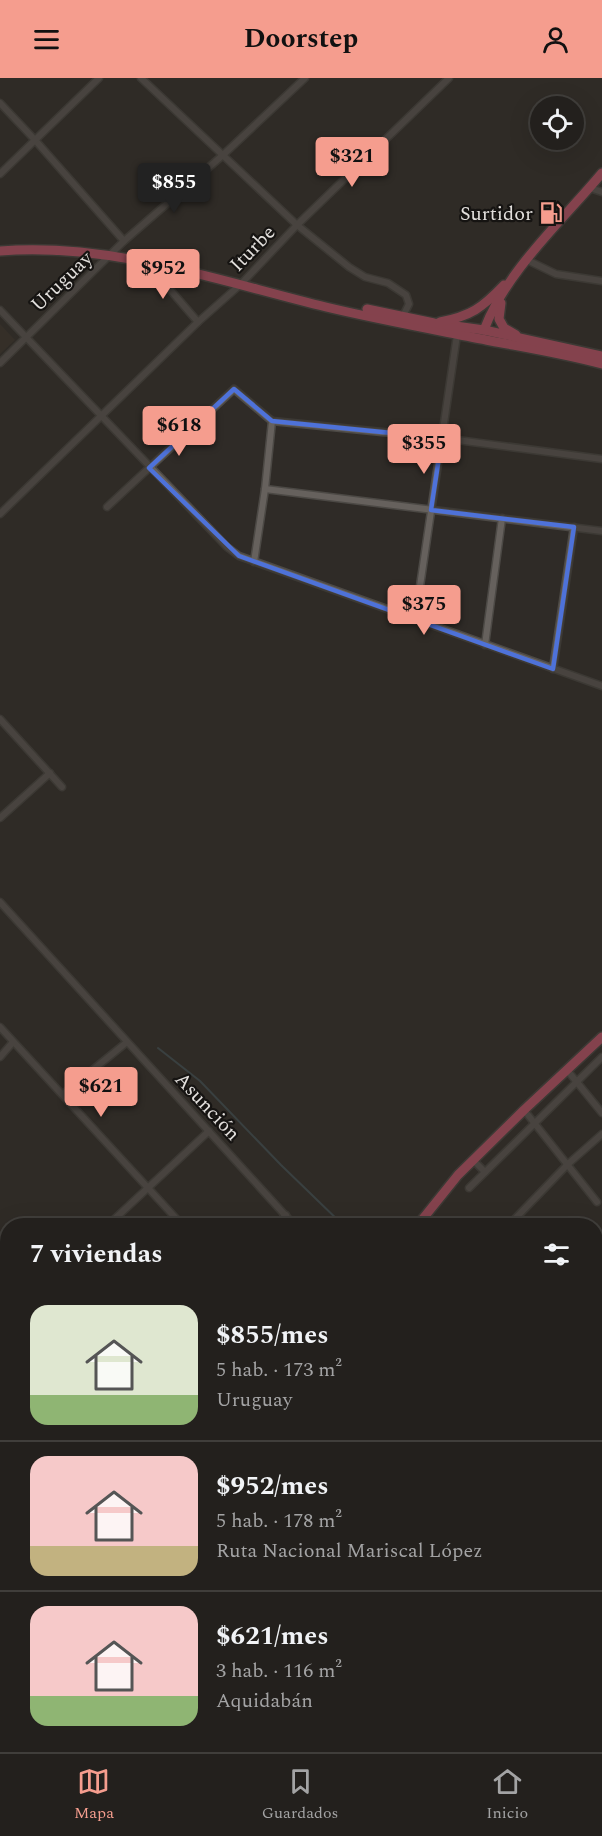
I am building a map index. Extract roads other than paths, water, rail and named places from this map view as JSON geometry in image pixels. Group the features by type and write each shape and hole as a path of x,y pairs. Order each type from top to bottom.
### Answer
{"highway":[{"path":"484,330 490,315 518,271 602,173"},
{"path":"0,252 27,249 56,250 110,256 457,335 551,351 602,364"},
{"path":"434,323 457,319 478,310 518,271"},
{"path":"503,294 499,320 508,331 529,341"},
{"path":"312,302 324,301 434,323 484,330 602,356"},
{"path":"447,332 484,330 505,344"},
{"path":"424,1218 473,1160 602,1037"}],"street":[{"path":"0,174 99,78"},
{"path":"141,78 297,225 349,267 365,277 388,283 406,295 409,304 403,316"},
{"name":"Uruguay","path":"0,363 124,241 305,78"},
{"name":"Iturbe","path":"0,513 198,322 241,284 297,225 449,78"},
{"path":"0,104 124,241"},
{"path":"590,188 602,192"},
{"path":"527,260 556,274 602,281"},
{"path":"146,263 198,322"},
{"path":"0,310 149,468 227,547 239,556 602,686"},
{"path":"415,620 457,335"},
{"path":"107,507 234,389 272,421 442,438 602,459"},
{"path":"254,562 272,421"},
{"path":"265,489 602,531"},
{"path":"485,645 502,518"},
{"path":"554,669 574,527"},
{"path":"0,719 62,787"},
{"path":"0,818 50,773"},
{"name":"Asunción","path":"0,902 289,1218"},
{"path":"0,1027 176,1218"},
{"path":"0,1057 13,1042"},
{"path":"63,1094 127,1042"},
{"path":"469,1188 602,1057"},
{"path":"567,1070 602,1113"},
{"path":"524,1110 597,1202"},
{"path":"116,1218 209,1131"},
{"path":"516,1218 568,1164 602,1134"},
{"path":"473,1160 485,1172"},
{"path":"283,1218 286,1215"}],"waterway":[{"path":"158,1048 200,1081 336,1218"}],"place":[{"name":"Surtidor","path":"551,213"}]}
